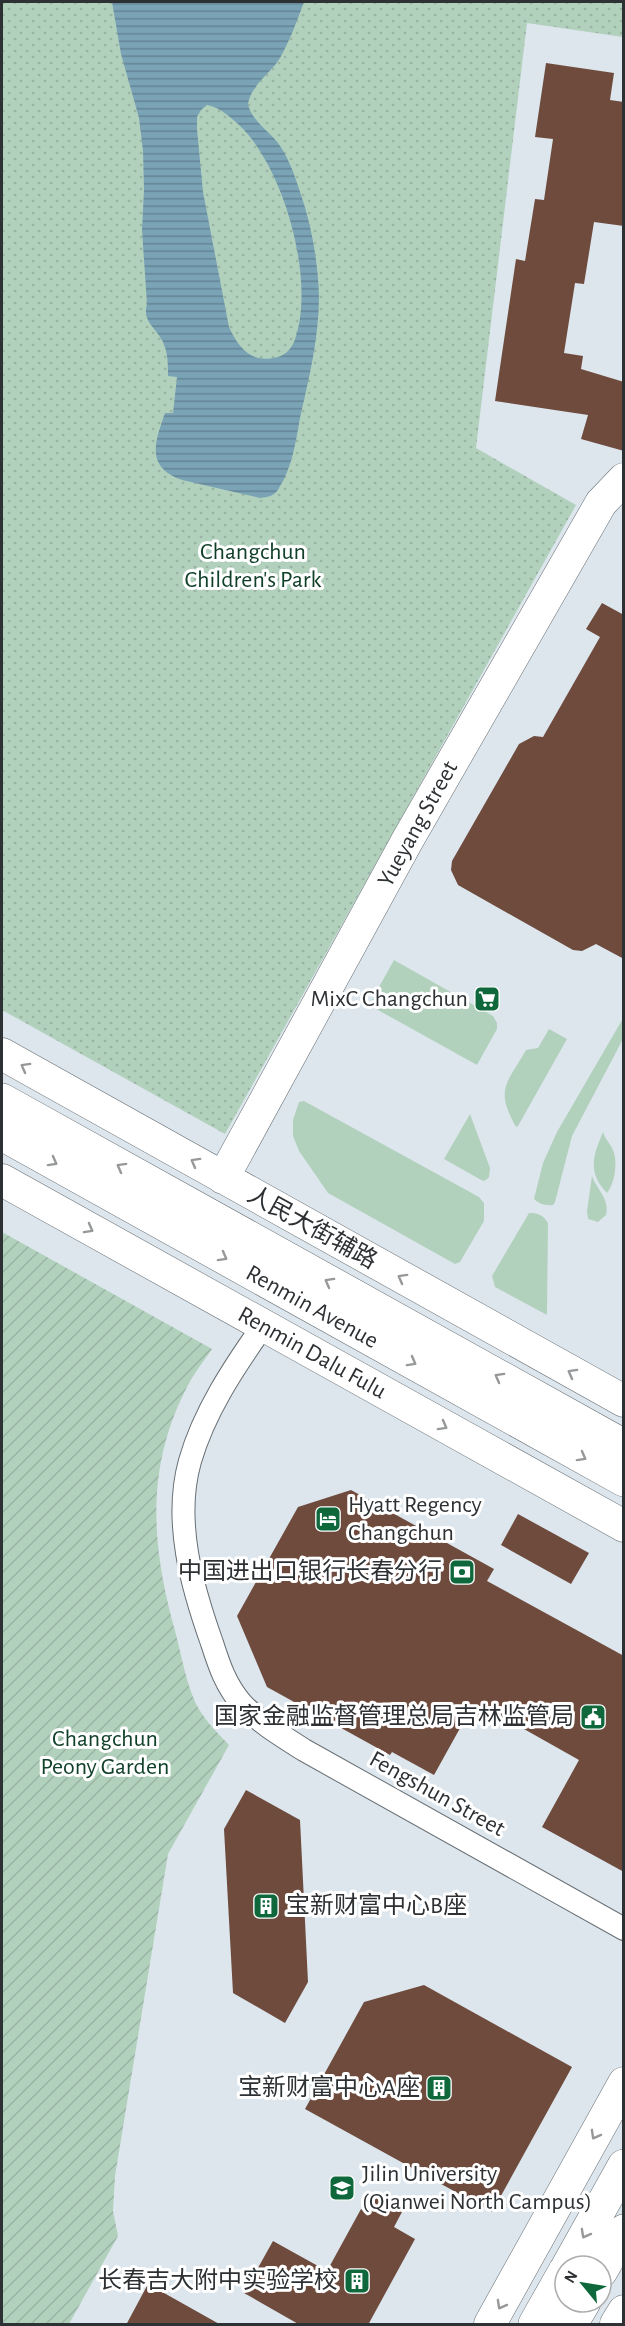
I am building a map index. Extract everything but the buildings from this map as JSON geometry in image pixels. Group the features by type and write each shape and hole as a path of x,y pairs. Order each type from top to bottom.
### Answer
{"main road":[{"name":"Yueyang Street","path":"223,1178 425,811 601,503 624,479"},
{"name":"人民大街辅路","path":"2,1054 624,1401"},
{"name":"Renmin Avenue","path":"2,1100 624,1446"},
{"name":"Renmin Avenue","path":"2,1134 624,1480"},
{"name":"Renmin Dalu Fulu","path":"2,1180 624,1526"},
{"path":"490,2325 624,2083"},
{"path":"575,2254 624,2166"},
{"path":"535,2325 553,2293"},
{"path":"616,2325 624,2311"}],"street":[{"name":"Fengshun Street","path":"263,1326 219,1393 190,1462 183,1500 186,1543 195,1594 224,1677 241,1702 266,1726 304,1750 624,1929"}],"green space":[{"name":"Changchun Children's Park","path":"2,2 623,2 623,37 527,23 476,448 576,505 225,1134 2,1010"},
{"path":"394,960 493,1016 497,1029 477,1065 369,1005"},
{"path":"622,1020 623,1039 572,1136 555,1202 553,1205 540,1203 534,1199 543,1163 557,1132"},
{"path":"549,1029 567,1039 516,1127 506,1104 506,1087 526,1050 538,1048"},
{"path":"304,1101 479,1197 484,1203 484,1221 460,1262 455,1264 328,1193 299,1151 293,1136 293,1120 299,1102"},
{"path":"470,1114 490,1168 489,1177 483,1181 444,1159"},
{"path":"603,1132 613,1150 615,1160 614,1178 607,1193 594,1171 595,1156"},
{"path":"592,1176 607,1209 606,1215 598,1222 588,1219"},
{"path":"529,1213 540,1215 548,1223 547,1315 495,1287 492,1276"},
{"name":"Changchun Peony Garden","path":"2,1232 212,1349 185,1391 172,1421 163,1451 156,1510 161,1570 185,1673 196,1704 204,1717 229,1745 168,1854 115,2176 113,2211 118,2236 69,2324 2,2324"}],"water":[{"path":"112,2 304,2 280,58 257,85 248,104 256,120 282,148 293,171 310,228 319,296 315,343 295,445 283,480 277,491 268,497 260,498 182,480 170,475 158,461 156,444 158,434 165,413 173,413 177,377 168,376 165,346 146,315 142,230 143,151 139,118 121,54","holes":["207,105 231,118 255,143 282,196 292,227 299,258 300,317 293,345 278,357 261,358 248,353 237,342 229,327 203,192 197,129 197,117 201,110"]}],"place":[{"name":"MixC Changchun","path":"487,999"},
{"name":"Hyatt Regency Changchun","path":"328,1519"},
{"name":"中国进出口银行长春分行","path":"462,1572"},
{"name":"国家金融监督管理总局吉林监管局","path":"593,1717"},
{"name":"宝新财富中心B座","path":"266,1906"},
{"name":"宝新财富中心A座","path":"439,2088"},
{"name":"Jilin University (Qianwei North Campus)","path":"342,2188"},
{"name":"长春吉大附中实验学校","path":"357,2281"}]}
